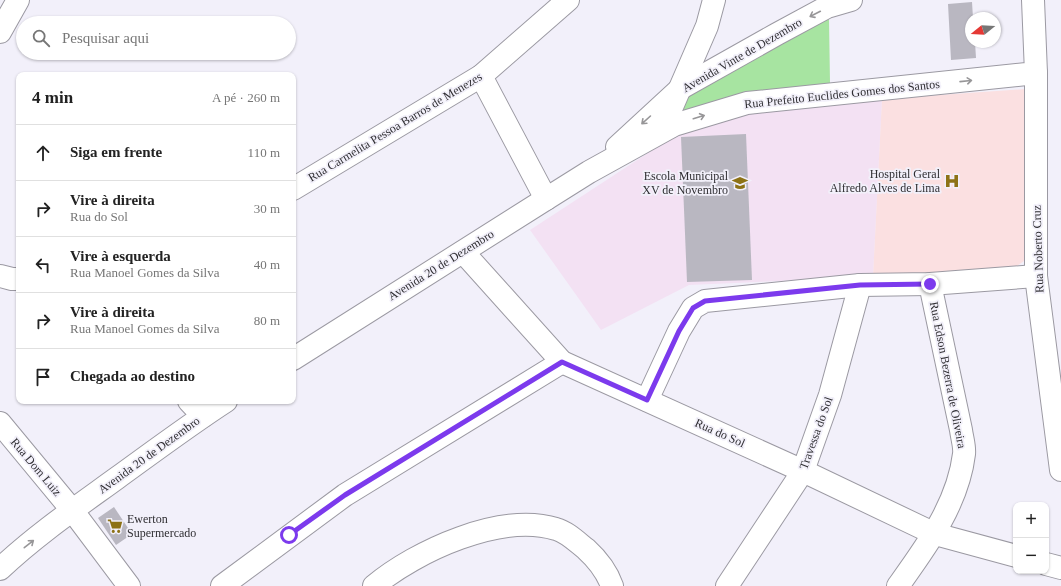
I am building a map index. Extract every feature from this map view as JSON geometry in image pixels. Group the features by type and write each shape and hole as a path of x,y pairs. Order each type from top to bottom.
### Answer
{"street":[{"path":"0,32 18,0"},
{"name":"Rua Carmelita Pessoa Barros de Menezes","path":"296,187 481,76 568,0"},
{"path":"670,127 671,109 707,26 714,0"},
{"name":"Avenida Vinte de Dezembro","path":"589,172 681,88 783,30 827,7 851,0"},
{"path":"1031,0 1045,0"},
{"name":"Rua Noberto Cruz","path":"1031,0 1036,73 1036,276 1061,470"},
{"name":"Rua Prefeito Euclides Gomes dos Santos","path":"589,172 670,127 747,103 1036,73"},
{"path":"481,76 546,199"},
{"name":"Avenida 20 de Dezembro","path":"296,357 589,172"},
{"name":"Rua do Sol","path":"463,252 562,362 803,471 935,534 1013,555"},
{"path":"0,276 16,279"},
{"path":"647,400 679,331 697,305 705,301 860,285 930,284 1036,276"},
{"name":"Rua Edson Bezerra de Oliveira","path":"898,586 935,534 957,485 964,454 961,430 930,284"},
{"name":"Travessa do Sol","path":"727,586 803,471 830,395 860,285"},
{"path":"222,586 345,495 562,362"},
{"name":"Avenida 20 de Dezembro","path":"0,569 196,408 213,404"},
{"name":"Rua Dom Luiz","path":"0,423 72,510 129,586"},
{"path":"374,586 409,561 471,534 492,528 536,524 558,529 573,538 596,559 612,586"},
{"path":"1049,565 1061,568"}],"shaded area":[{"name":"Hospital Geral Alfredo Alves de Lima","path":"1026,89 1029,100 1024,261 1017,266 873,277 882,99"},
{"name":"Escola Municipal XV de Novembro","path":"882,99 873,277 689,285 601,330 530,230 674,136 740,114"}],"green space":[{"path":"829,19 830,83 746,95 683,112 679,110 684,97 806,28"}],"building":[{"path":"972,2 973,12 965,12 965,48 975,48 976,58 951,60 948,4"},
{"path":"746,134 752,280 687,282 681,137"},
{"name":"Ewerton Supermercado","path":"114,507 132,534 116,545 98,518"}],"place":[{"name":"Hospital Geral Alfredo Alves de Lima","path":"952,181"},
{"name":"Escola Municipal XV de Novembro","path":"740,183"},
{"name":"Ewerton Supermercado","path":"115,526"}],"route":[{"path":"289,535 345,495 562,362 647,400 679,331 693,308 705,301 860,285 930,284"}]}
